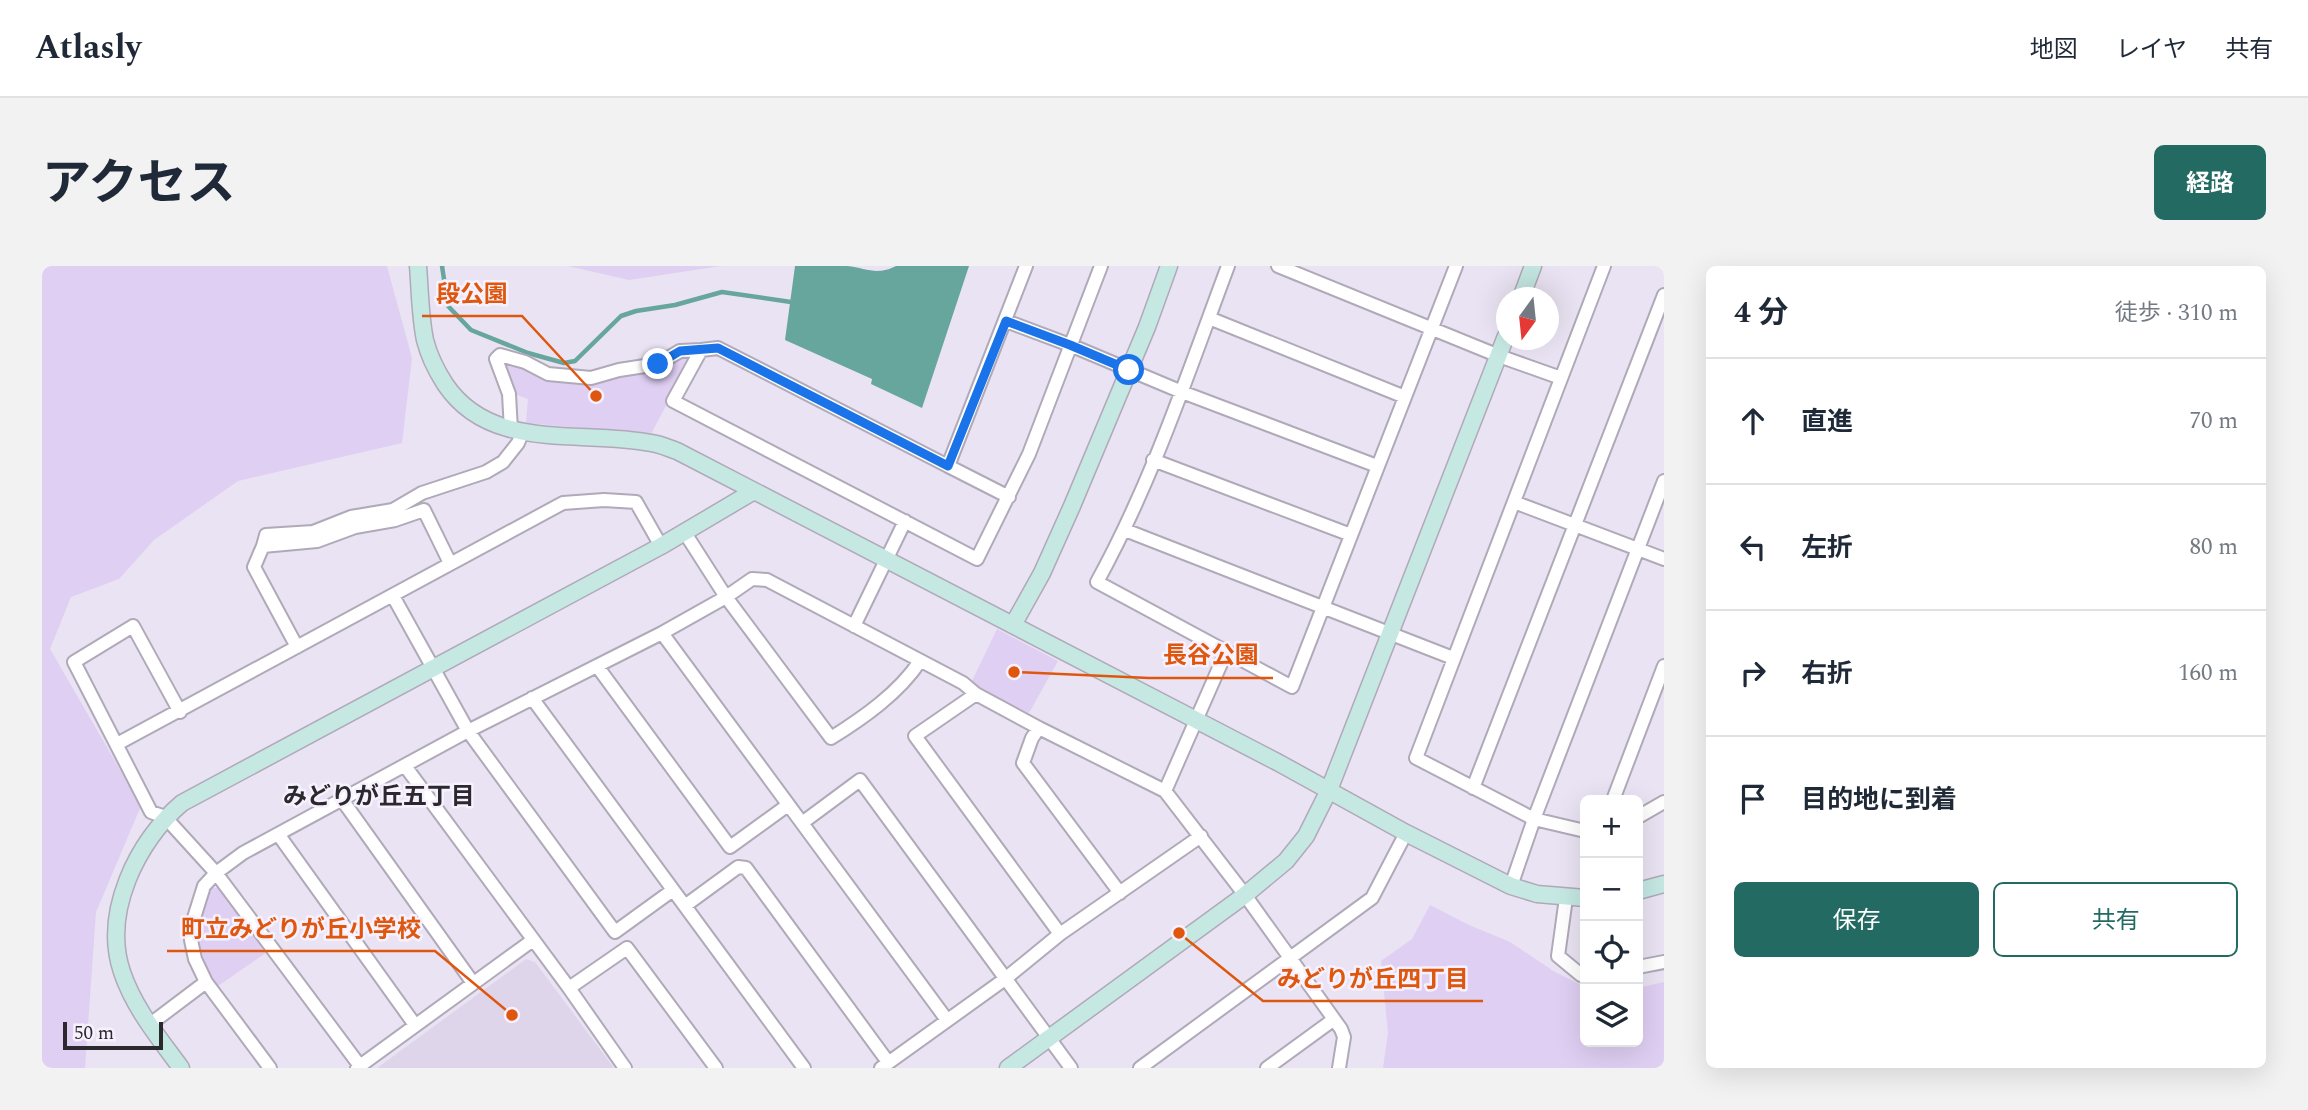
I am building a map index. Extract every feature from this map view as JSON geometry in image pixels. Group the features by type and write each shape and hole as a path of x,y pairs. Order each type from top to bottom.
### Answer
{"street":[{"path":"418,266 425,341 432,363 454,398 465,408 517,430 651,443 677,450 1511,886 1566,898 1580,898"},
{"path":"948,466 1026,266"},
{"path":"701,350 673,401 977,559 1029,454 1101,266"},
{"path":"1013,625 1051,552 1147,327 1169,266"},
{"path":"1228,266 1182,392 1125,530 1097,582 1292,687 1456,266"},
{"path":"1278,266 1499,356 1561,378"},
{"path":"1525,287 1533,266"},
{"path":"1580,830 1534,819 1416,758 1604,266"},
{"path":"1473,788 1664,295"},
{"path":"1209,318 1405,397"},
{"path":"1006,321 1377,466"},
{"path":"297,647 254,567 266,535 313,532 351,517 393,510 422,493 486,472 503,462 513,452 517,430 509,394 496,359 500,355 524,362 548,374 591,377 658,364 680,351 718,348 1009,497"},
{"path":"1008,1068 1245,895 1286,861 1306,836 1329,790 1501,350"},
{"path":"1153,460 1350,535"},
{"path":"1511,886 1534,819 1664,481"},
{"path":"181,1068 135,1002 121,970 116,930 132,869 165,817 182,803 685,533 754,491"},
{"path":"117,744 564,503 604,500 635,502 661,546"},
{"path":"1514,502 1664,559"},
{"path":"263,546 317,541 355,527 395,520 424,510 450,563"},
{"path":"854,626 905,522"},
{"path":"1125,530 1453,658"},
{"path":"685,533 726,597 831,738 861,719 912,673 920,661"},
{"path":"270,1068 206,982 195,960 191,940 193,921 204,886 216,873 243,853 532,698 662,633 752,579 767,580 963,683 976,694 1039,728 1165,791 1245,895 1344,1037 1339,1068"},
{"path":"393,596 468,732 615,932 673,890"},
{"path":"180,712 133,626 74,662 151,812 165,817 216,873 359,1067 533,940"},
{"path":"662,633 947,1020"},
{"path":"1165,791 1226,652"},
{"path":"597,666 730,847 788,805"},
{"path":"1616,795 1664,666"},
{"path":"976,694 915,736 1060,934"},
{"path":"532,698 804,1068"},
{"path":"1039,728 1032,738 1023,763 1120,893"},
{"path":"405,766 625,1068"},
{"path":"802,823 860,780 1071,1068"},
{"path":"344,801 473,983"},
{"path":"1643,814 1664,802"},
{"path":"1140,1068 1372,898 1406,832"},
{"path":"278,834 415,1025"},
{"path":"686,905 738,867 746,869 885,1065 1005,979 1060,934 1201,836"},
{"path":"1643,890 1664,884"},
{"path":"1566,898 1558,956 1580,974"},
{"path":"569,988 627,948 716,1068"},
{"path":"1643,966 1664,961"},
{"path":"149,1025 206,982"},
{"path":"1267,1068 1333,1020"}],"shaded area":[{"path":"42,266 387,266 412,358 402,443 238,481 154,540 119,579 71,597 50,649 141,806 96,912 85,1068 42,1068"},
{"path":"568,266 721,266 629,280"},
{"path":"795,266 847,266 877,271 896,266 969,266 922,408 871,384 872,379 785,340"},
{"path":"685,353 689,362 651,434 526,423 528,399 512,393 502,363 506,360 590,382"},
{"path":"997,629 1058,661 1029,713 971,683"},
{"path":"212,888 222,888 267,952 218,986 205,961 199,938 202,914"},
{"path":"1430,905 1510,942 1555,972 1580,984 1580,1047 1643,1047 1643,987 1664,982 1664,1068 1383,1068 1388,1033 1381,961 1412,939"},
{"path":"526,959 535,962 614,1068 377,1068"}],"waterway":[{"path":"442,266 448,306 471,330 528,353 564,363 575,361 621,316 636,311 675,305 722,292 791,302"}],"place":[{"name":"段公園","path":"596,396"},
{"name":"長谷公園","path":"1014,672"},
{"name":"みどりが丘四丁目","path":"1179,933"},
{"name":"町立みどりが丘小学校","path":"512,1015"}],"district":[{"name":"みどりが丘五丁目","path":"379,797"}],"route":[{"path":"658,364 686,349 718,348 948,466 1006,321 1129,370"}]}
